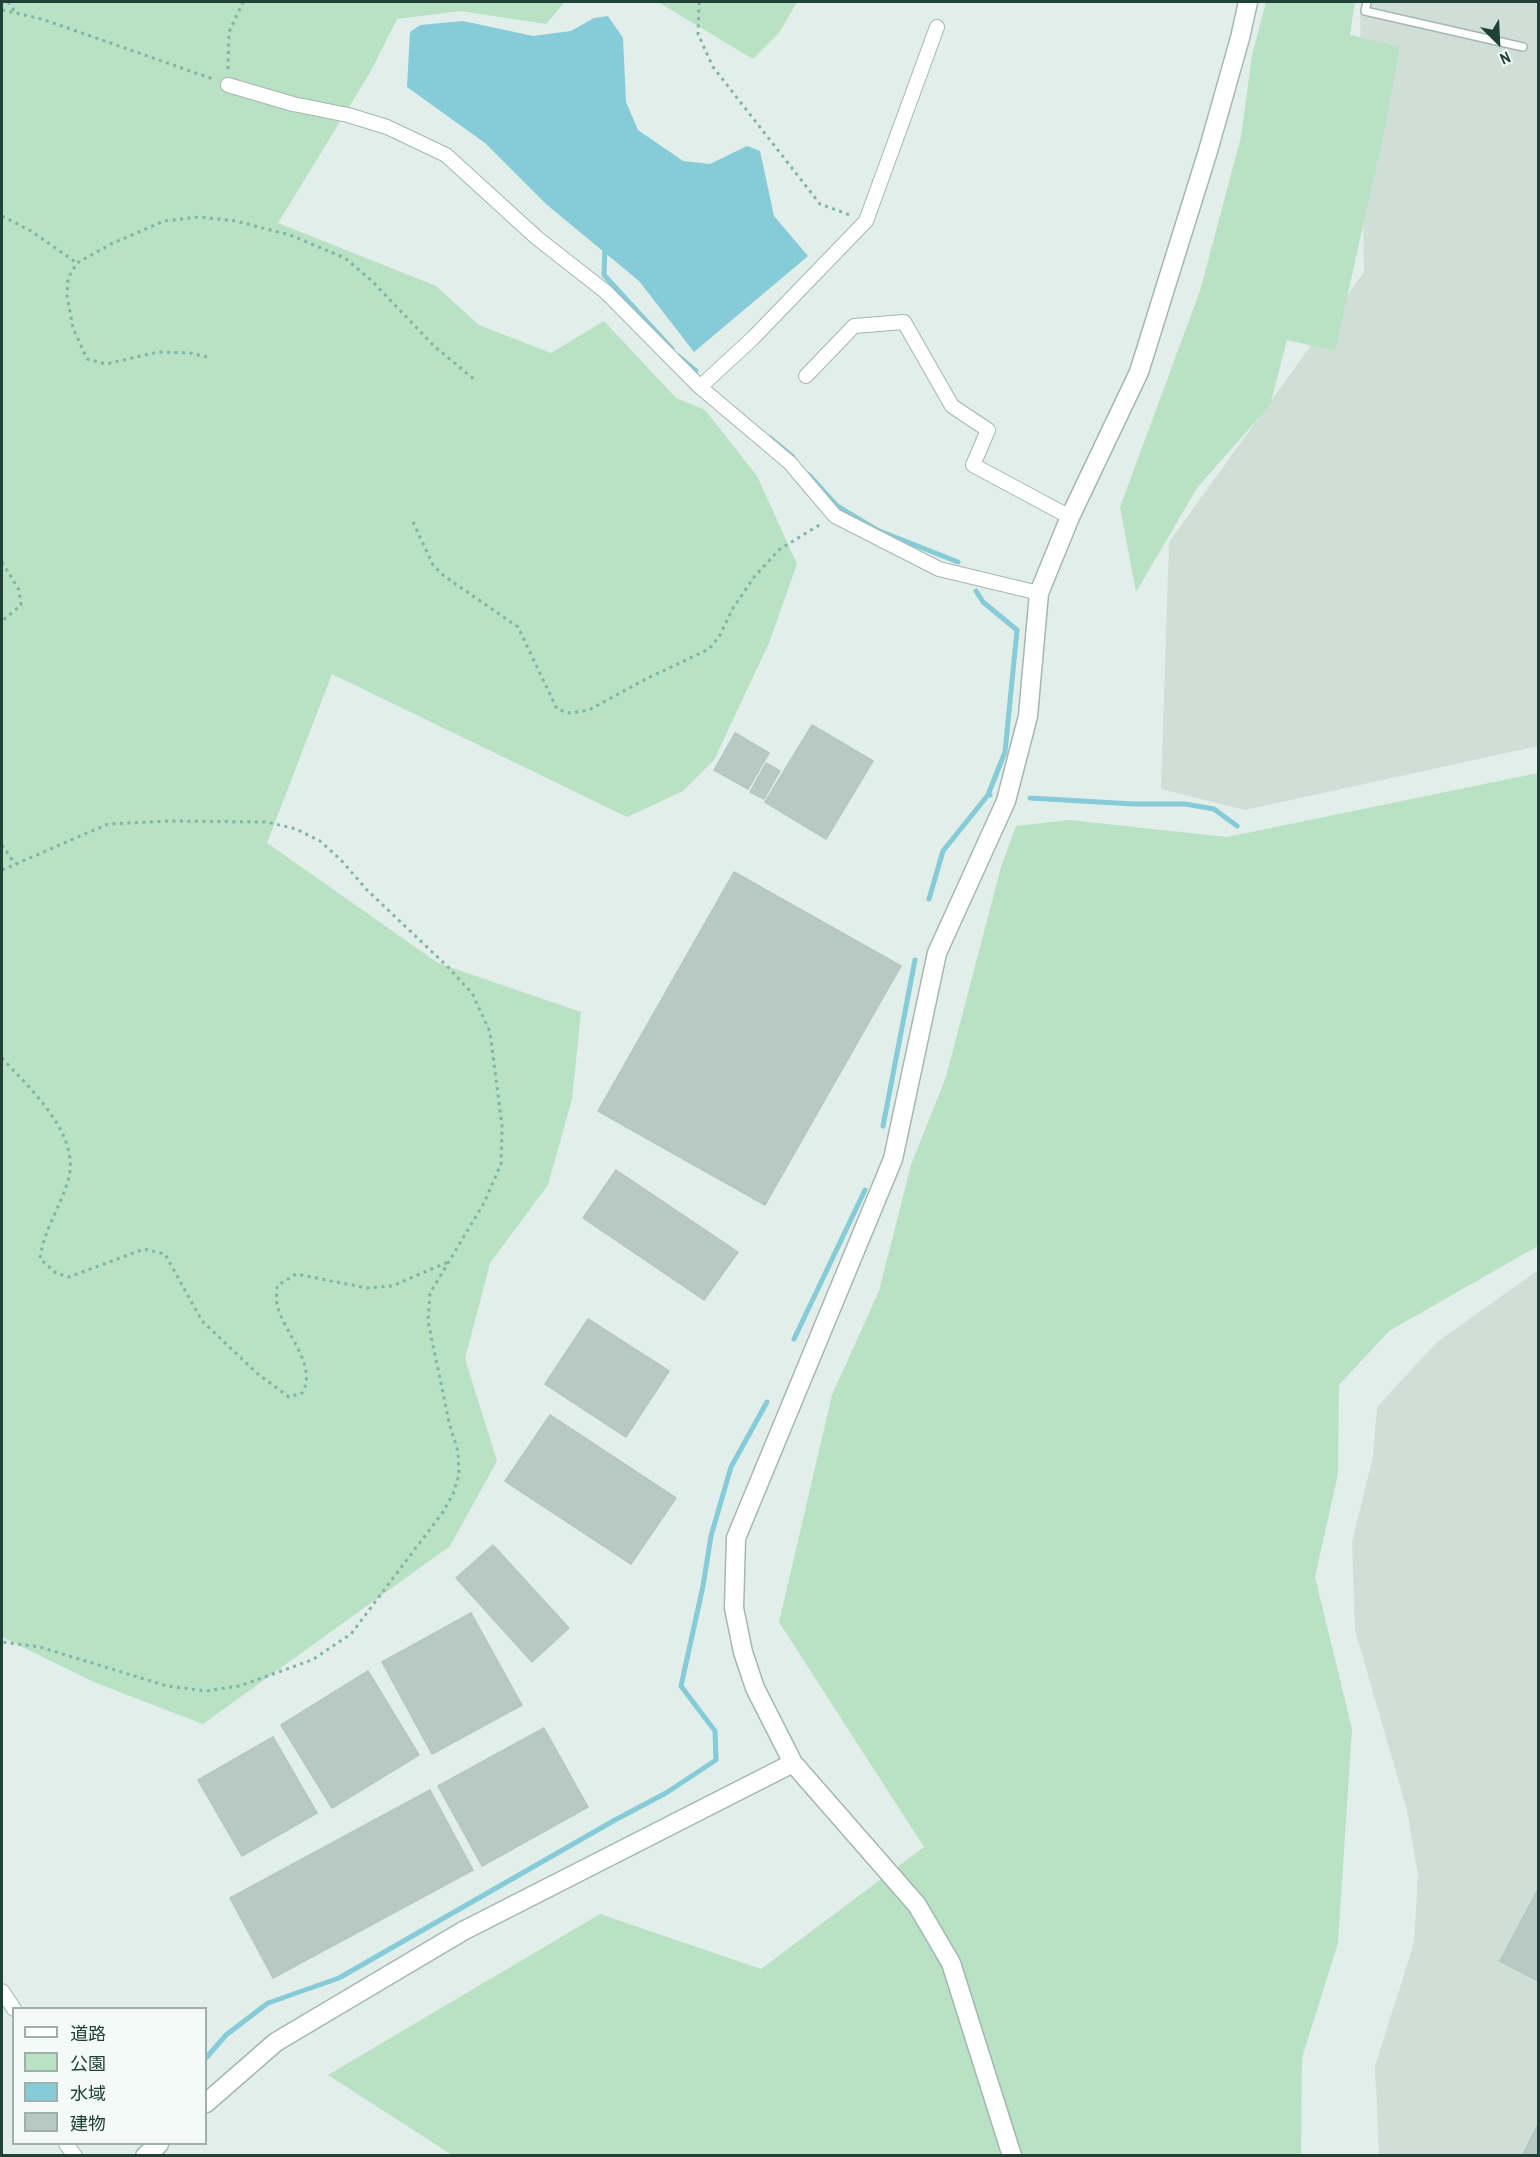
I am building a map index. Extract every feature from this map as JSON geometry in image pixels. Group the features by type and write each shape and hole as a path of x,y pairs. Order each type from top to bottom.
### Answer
{"street":[{"path":"1012,2156 951,1964 917,1905 793,1763 755,1688 743,1652 734,1608 736,1538 893,1159 937,953 1006,801 1028,716 1039,593 1070,517 1139,372 1208,151 1248,2"},
{"path":"700,387 753,338 866,220 937,27"},
{"path":"228,85 387,127 446,155 537,238 606,292 700,387 790,463 835,516 939,569 1039,593"},
{"path":"806,376 854,326 904,322 952,406 988,430 973,465 1070,517"},
{"path":"207,2102 276,2042 463,1931 793,1763"},
{"path":"2,1991 13,2007"}],"lane":[{"path":"1367,2 1365,11 1523,47"}],"path":[{"path":"8,2 15,12"},
{"path":"2,10 42,19 228,85 229,32 243,2"},
{"path":"699,2 698,34 713,67 820,204 866,220"},
{"path":"2,216 31,231 78,263"},
{"path":"207,357 191,353 158,352 106,364 87,359 73,328 67,296 68,278 78,263 111,244 164,221 218,219 290,235 345,258 372,281 434,346 475,380"},
{"path":"413,522 433,565 444,576 518,627 557,709 570,713 589,710 644,680 710,649 754,576 780,549 835,516"},
{"path":"2,562 19,590 21,605 2,621"},
{"path":"2,870 108,824 168,821 267,822 296,829 320,841 472,993 490,1032 502,1126 501,1164 484,1203 430,1293 428,1321 449,1422 458,1452 459,1475 453,1494 442,1512 351,1634 312,1660 239,1686 206,1691 167,1686 40,1647 2,1642"},
{"path":"2,844 15,864"},
{"path":"2,1058 53,1115 70,1154 69,1177 42,1245 40,1259 56,1274 69,1277 144,1249 165,1254 202,1321 260,1375 289,1397 302,1393 306,1388 307,1370 277,1306 277,1286 296,1274 367,1288 392,1286 449,1261"}],"shaded area":[{"path":"1362,2 1538,2 1538,746 1245,810 1161,789 1169,542 1364,272 1360,16"},
{"path":"1537,1271 1538,2155 1379,2155 1375,2066 1414,1943 1418,1875 1407,1810 1355,1630 1352,1542 1373,1457 1377,1407 1437,1342"}],"green space":[{"path":"2,2 565,2 546,24 461,11 397,19 371,71 278,223 436,286 479,325 551,353 604,321 676,398 705,410 757,476 797,564 769,643 714,760 683,791 627,817 332,674 267,843 438,963 581,1012 572,1099 548,1185 490,1263 465,1359 497,1461 450,1546 203,1724 96,1683 2,1637"},
{"path":"658,2 797,2 779,33 753,59"},
{"path":"1266,2 1355,2 1350,35 1400,47 1384,132 1335,351 1287,340 1270,405 1197,488 1136,592 1120,507 1200,291 1241,137 1252,55"},
{"path":"1538,773 1538,1246 1389,1331 1339,1385 1338,1474 1315,1577 1352,1729 1338,1943 1302,2058 1301,2155 452,2155 328,2075 600,1914 761,1969 924,1847 779,1622 832,1395 879,1291 911,1165 946,1077 1001,867 1016,826 1069,820 1227,837"}],"water":[{"path":"608,16 623,38 626,102 638,130 683,161 710,164 747,146 760,151 774,216 808,256 694,352 639,281 546,204 485,143 407,87 410,32 420,25 463,21 533,36 571,31 594,18"}],"building":[{"path":"812,725 873,761 826,839 765,802"},
{"path":"735,733 769,753 748,789 714,770"},
{"path":"766,763 780,771 764,799 750,792"},
{"path":"734,872 901,966 765,1205 598,1111"},
{"path":"616,1170 738,1252 704,1300 583,1218"},
{"path":"588,1319 669,1371 626,1437 545,1384"},
{"path":"550,1415 676,1498 631,1564 505,1481"},
{"path":"493,1545 569,1628 532,1662 456,1578"},
{"path":"471,1613 522,1705 432,1754 382,1662"},
{"path":"368,1671 419,1755 332,1808 281,1725"},
{"path":"544,1728 588,1807 482,1866 438,1786"},
{"path":"273,1737 317,1813 242,1856 198,1780"},
{"path":"430,1790 473,1870 273,1978 230,1898"},
{"path":"1538,1889 1538,1981 1500,1961"},
{"path":"1538,2124 1538,2156 1522,2156"}],"waterway":[{"path":"605,246 604,275 672,349"},
{"path":"678,356 696,371"},
{"path":"770,438 793,457"},
{"path":"809,475 837,506 877,530 958,562"},
{"path":"976,591 983,602 1017,630 1005,752 988,795"},
{"path":"929,899 943,851 990,795"},
{"path":"1030,798 1133,804 1185,804 1214,809 1237,826"},
{"path":"883,1126 915,960"},
{"path":"794,1339 865,1190"},
{"path":"207,2057 226,2035 268,2003 339,1978 666,1793 716,1760 715,1731 681,1686 703,1586 711,1536 731,1467 767,1402"}]}
